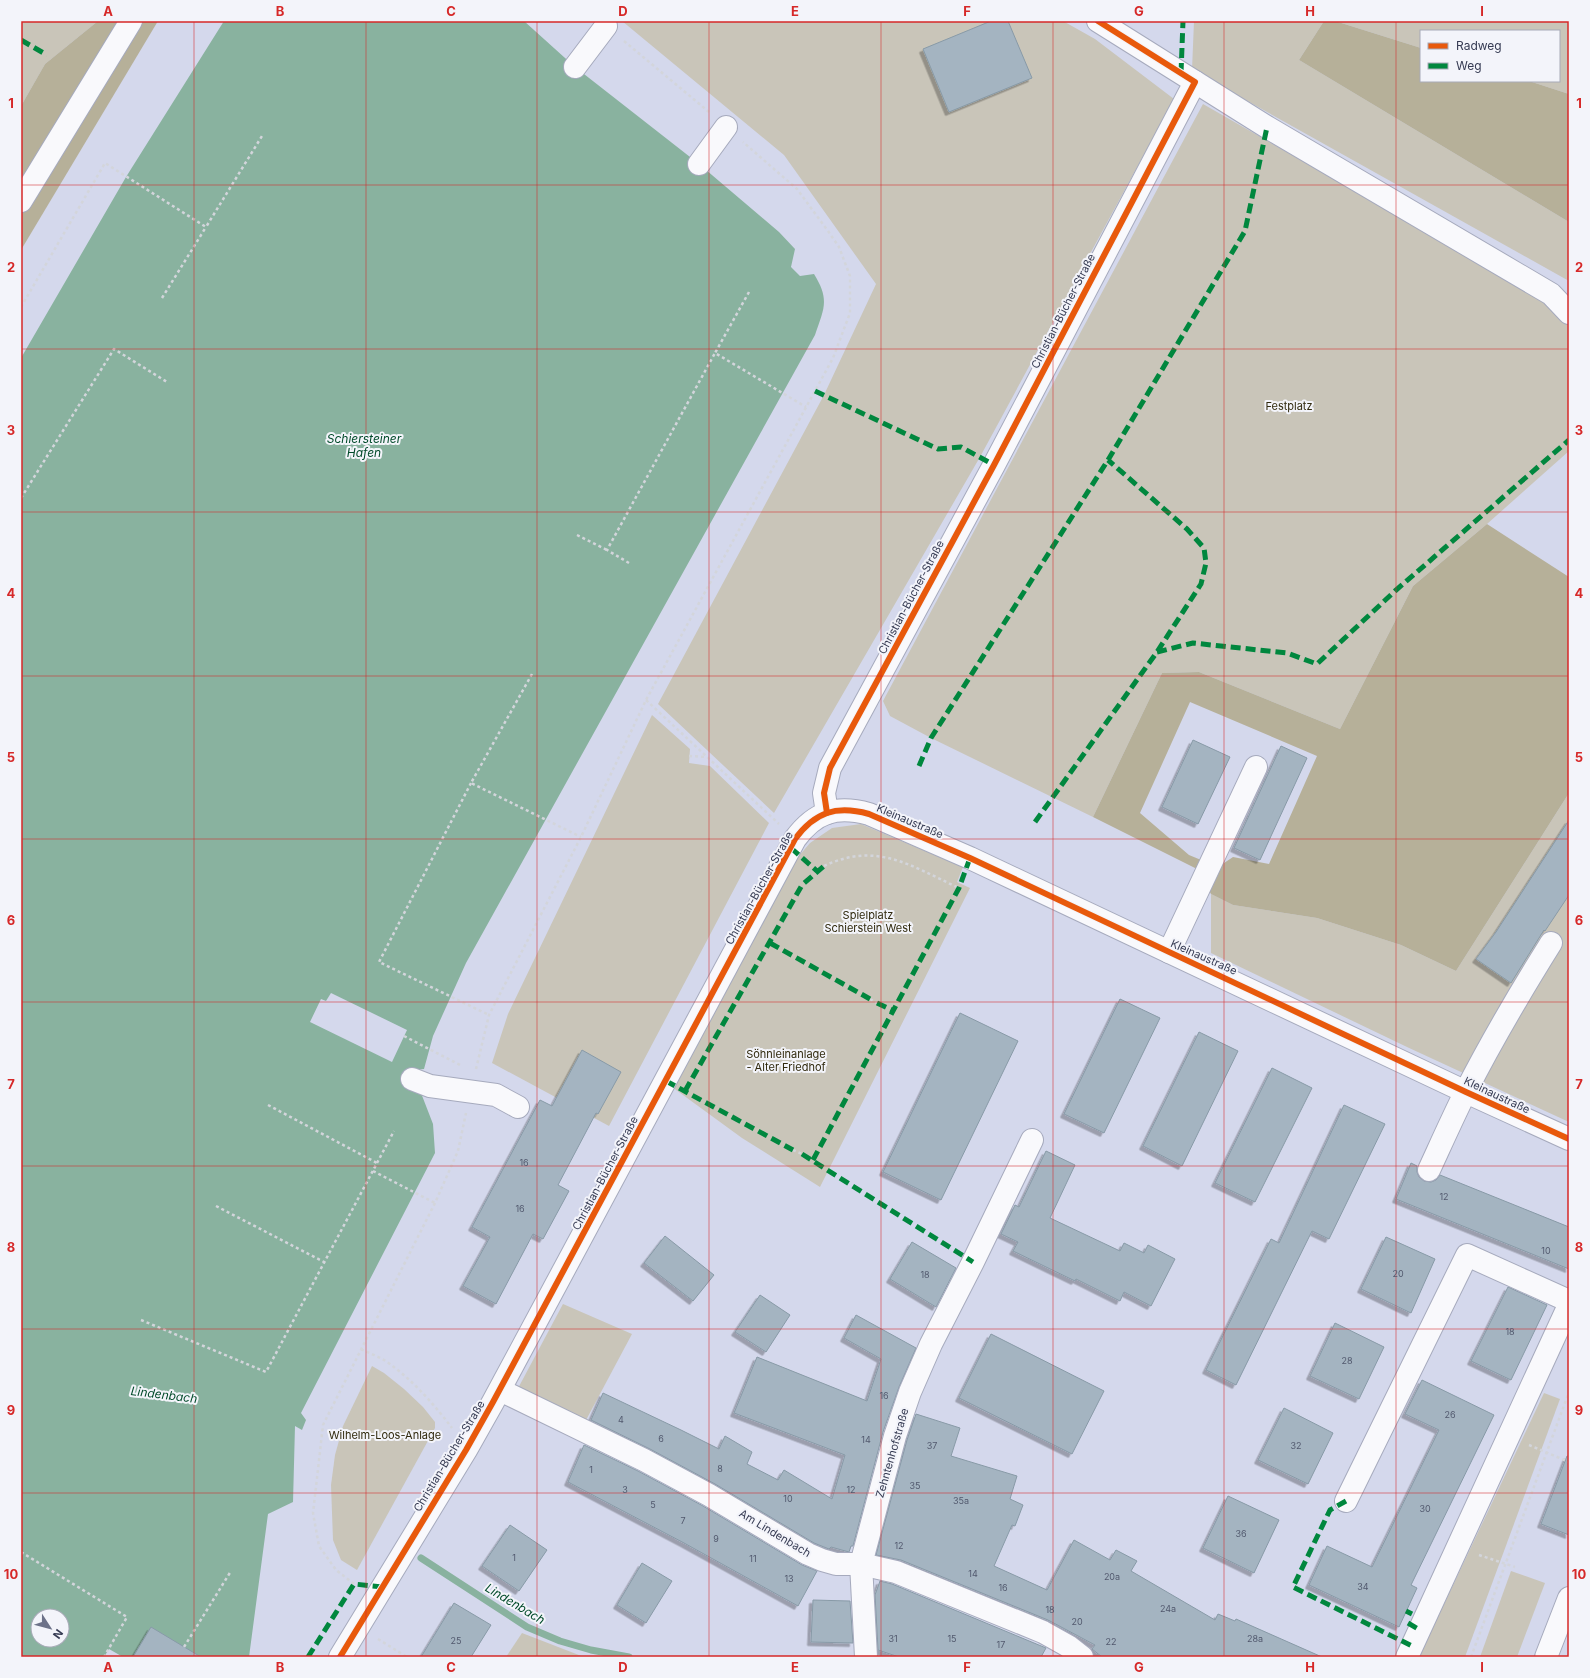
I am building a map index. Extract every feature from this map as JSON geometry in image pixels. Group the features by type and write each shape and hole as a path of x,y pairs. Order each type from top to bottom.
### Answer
{"street":[{"path":"21,201 131,21"},
{"path":"1098,21 1267,127 1551,294 1569,313"},
{"path":"575,67 606,26"},
{"name":"Christian-Bücher-Straße","path":"340,1657 466,1450 506,1394 795,839 809,824 827,813 824,793 830,768 994,465 1195,82"},
{"path":"699,164 726,127"},
{"path":"1169,952 1256,767"},
{"name":"Kleinaustraße","path":"827,813 841,810 855,810 869,814 970,858 1569,1139"},
{"path":"1429,1170 1466,1092 1514,1003 1551,943"},
{"path":"412,1079 430,1086 473,1082 518,1107"},
{"name":"Zehntenhofstraße","path":"866,1657 861,1564 895,1436 910,1392 931,1344 973,1262 1032,1140"},
{"path":"1346,1501 1467,1254 1569,1301"},
{"path":"1407,1657 1569,1305"},
{"name":"Am Lindenbach","path":"506,1394 644,1460 709,1495 808,1554 836,1564 861,1564 896,1572 1043,1632 1068,1646 1082,1657"},
{"path":"1546,1657 1569,1598"}],"path":[{"path":"162,298 262,136"},
{"path":"21,307 105,163 206,227"},
{"path":"354,1584 336,1570 319,1546 313,1513 323,1425 435,1202 458,1151 489,1015 581,837 646,700 833,358 850,313 850,276 839,247 828,231"},
{"path":"607,550 749,292"},
{"path":"21,498 114,349 167,382"},
{"path":"716,353 806,407"},
{"path":"577,535 629,563"},
{"path":"489,1015 379,962 471,784 532,674"},
{"path":"646,700 779,824"},
{"path":"689,756 708,757"},
{"path":"471,784 581,837"},
{"path":"824,866 851,856 882,856 897,860 959,888"},
{"path":"870,999 877,1003"},
{"path":"404,1036 473,1082"},
{"path":"268,1106 377,1163"},
{"path":"141,1320 266,1372 394,1131"},
{"path":"793,1150 802,1154"},
{"path":"373,1171 435,1202"},
{"path":"216,1206 324,1262"},
{"path":"361,1349 383,1360 412,1383 442,1414 455,1431 466,1450"},
{"path":"1471,1657 1569,1392"},
{"path":"1547,1451 1569,1462"},
{"path":"21,1552 127,1617 104,1657"},
{"path":"1480,1555 1515,1567"},
{"path":"184,1647 231,1571"},
{"path":"359,1626 404,1656"}],"green space":[{"path":"21,21 98,21 45,64 21,106"},
{"path":"622,21 1063,21 1095,39 1174,99 980,457 774,813 658,704 824,395 876,284 784,155"},
{"path":"1194,21 1324,21 1299,60 1569,222 1569,281 1192,70"},
{"path":"1335,21 1569,21 1569,94 1532,82 1560,82 1560,30 1420,30 1420,48"},
{"name":"Festplatz","path":"1203,104 1548,302 1569,325 1569,451 1487,524 1413,586 1340,729 1199,672 1162,673 1093,817 931,738 890,716 883,701"},
{"path":"652,715 690,749 689,763 710,766 769,823 609,1126 492,1063 508,1014"},
{"path":"1569,793 1569,1122 1407,1047 1211,953 1211,894 1233,905 1317,918 1401,945 1456,971"},
{"name":"Söhnleinanlage - Alter Friedhof","path":"861,824 963,867 957,882 970,888 820,1187 742,1138 672,1087 798,857 810,843 832,828"},
{"path":"563,1304 632,1334 585,1422 516,1392"},
{"name":"Wilhelm-Loos-Anlage","path":"372,1366 384,1373 404,1389 423,1407 435,1422 435,1428 357,1570 341,1560 333,1540 331,1485 335,1455 343,1426"},
{"path":"1544,1393 1560,1399 1465,1657 1419,1657"},
{"path":"1511,1571 1545,1583 1517,1657 1480,1657"},
{"path":"522,1633 584,1657 506,1657"}],"shaded area":[{"path":"98,21 158,21 21,250 21,106 45,64"},
{"path":"1324,21 1335,21 1420,48 1420,82 1532,82 1569,94 1569,222 1299,60"},
{"path":"1487,524 1569,577 1569,793 1456,971 1401,945 1317,918 1233,905 1211,894 1197,869 1093,817 1162,673 1199,672 1340,729 1413,586","holes":["1190,702 1317,756 1269,864 1233,857 1218,867 1189,855 1140,813"]}],"water":[{"name":"Schiersteiner Hafen","path":"224,21 524,21 575,67 699,164 779,232 795,249 791,267 800,276 814,274 824,298 823,311 815,335 466,963 433,1036 424,1069 414,1070 409,1090 421,1093 433,1124 435,1153 301,1413 306,1420 302,1430 295,1426 293,1502 268,1514 249,1657 21,1657 21,358 126,177"}],"pier":[{"path":"331,993 407,1030 392,1062 310,1022 321,999 326,1001"},
{"path":"109,1649 123,1657 104,1657"}],"building":[{"path":"991,21 1008,21 1032,78 949,112 923,49"},
{"path":"1193,740 1230,757 1198,824 1162,807"},
{"path":"1281,746 1307,758 1260,860 1234,848"},
{"path":"1569,820 1569,895 1545,931 1544,930 1511,983 1476,959 1496,932"},
{"path":"1120,999 1160,1018 1104,1133 1064,1114"},
{"path":"960,1013 1018,1041 941,1200 883,1172"},
{"path":"1199,1032 1238,1051 1182,1166 1143,1146"},
{"path":"582,1050 621,1072 598,1114 596,1113 558,1185 569,1191 543,1239 533,1234 496,1304 463,1286 490,1237 472,1227 540,1100 552,1106"},
{"path":"1272,1068 1312,1088 1255,1202 1215,1183"},
{"path":"1344,1105 1385,1124 1329,1239 1312,1231 1236,1385 1206,1370 1271,1239 1279,1243"},
{"path":"1046,1151 1075,1165 1050,1218 1120,1251 1124,1243 1144,1253 1148,1245 1175,1259 1151,1306 1124,1292 1120,1301 1076,1279 1075,1281 1013,1251 1018,1242 1001,1234 1015,1205 1019,1207"},
{"path":"1411,1163 1417,1166 1419,1177 1424,1181 1431,1182 1436,1180 1440,1175 1569,1227 1569,1269 1396,1199"},
{"path":"665,1236 714,1275 693,1301 644,1263"},
{"path":"1386,1237 1435,1259 1411,1313 1361,1289"},
{"path":"912,1242 956,1268 936,1307 890,1279"},
{"path":"1508,1287 1547,1305 1511,1380 1471,1361"},
{"path":"760,1295 790,1315 766,1352 735,1332"},
{"path":"856,1315 916,1348 899,1387 883,1432 853,1546 851,1546 849,1552 831,1547 829,1549 814,1543 715,1484 650,1449 591,1420 603,1393 719,1449 725,1436 752,1452 747,1464 778,1480 784,1470 832,1499 845,1455 734,1413 757,1357 867,1401 881,1359 844,1338"},
{"path":"1335,1323 1384,1347 1359,1399 1310,1376"},
{"path":"991,1334 1104,1391 1072,1454 959,1398"},
{"path":"1422,1380 1494,1415 1411,1585 1417,1588 1399,1627 1309,1585 1327,1546 1372,1567 1439,1430 1405,1414"},
{"path":"1284,1408 1333,1433 1308,1484 1258,1460"},
{"path":"916,1414 960,1428 951,1456 1017,1476 1010,1499 1023,1505 1015,1526 1012,1525 994,1566 1047,1590 1074,1540 1110,1560 1116,1550 1137,1561 1131,1571 1215,1620 1218,1614 1235,1621 1236,1619 1322,1657 1102,1657 1092,1649 1095,1645 1048,1620 901,1560 876,1555 907,1440"},
{"path":"584,1445 638,1471 703,1506 802,1565 817,1571 798,1606 684,1543 568,1482"},
{"path":"1567,1456 1569,1456 1569,1535 1541,1524"},
{"path":"1228,1496 1279,1520 1254,1573 1203,1548"},
{"path":"510,1525 547,1550 519,1591 482,1566"},
{"path":"642,1563 672,1581 646,1623 617,1605"},
{"path":"880,1581 892,1584 1046,1648 1041,1657 899,1657 878,1650 875,1595"},
{"path":"813,1600 850,1601 853,1643 811,1642"},
{"path":"454,1603 491,1625 471,1657 421,1657"},
{"path":"151,1627 201,1657 133,1657"}],"waterway":[{"name":"Lindenbach","path":"421,1558 527,1627 560,1641 591,1650 629,1657"}],"marked path":[{"path":"1181,73 1183,21"},
{"path":"21,40 47,55"},
{"path":"919,766 931,738 1108,460 1245,231 1267,127"},
{"path":"815,391 938,449 961,447 994,465"},
{"path":"1157,652 1193,643 1287,653 1317,664 1395,591 1569,440"},
{"path":"1035,822 1157,652 1201,584 1206,563 1204,548 1187,529 1108,460"},
{"path":"791,848 817,871"},
{"path":"813,1160 959,888 970,858"},
{"path":"685,1091 802,885 824,866"},
{"path":"770,943 870,999"},
{"path":"877,1003 894,1011"},
{"path":"666,1081 793,1150"},
{"path":"802,1154 973,1262"},
{"path":"1346,1501 1330,1510 1293,1587 1412,1646"},
{"path":"308,1657 354,1584 383,1587"},
{"path":"1406,1611 1412,1614"},
{"path":"1408,1623 1420,1630"}],"cycle path":[{"path":"827,813 824,793 830,768 994,465 1195,82 1098,21"},
{"path":"340,1657 466,1450 493,1402 795,839 810,822 827,813 846,810 869,814 970,858 1569,1139"}],"park label":[{"name":"Spielplatz Schierstein West","path":"868,921"}]}
